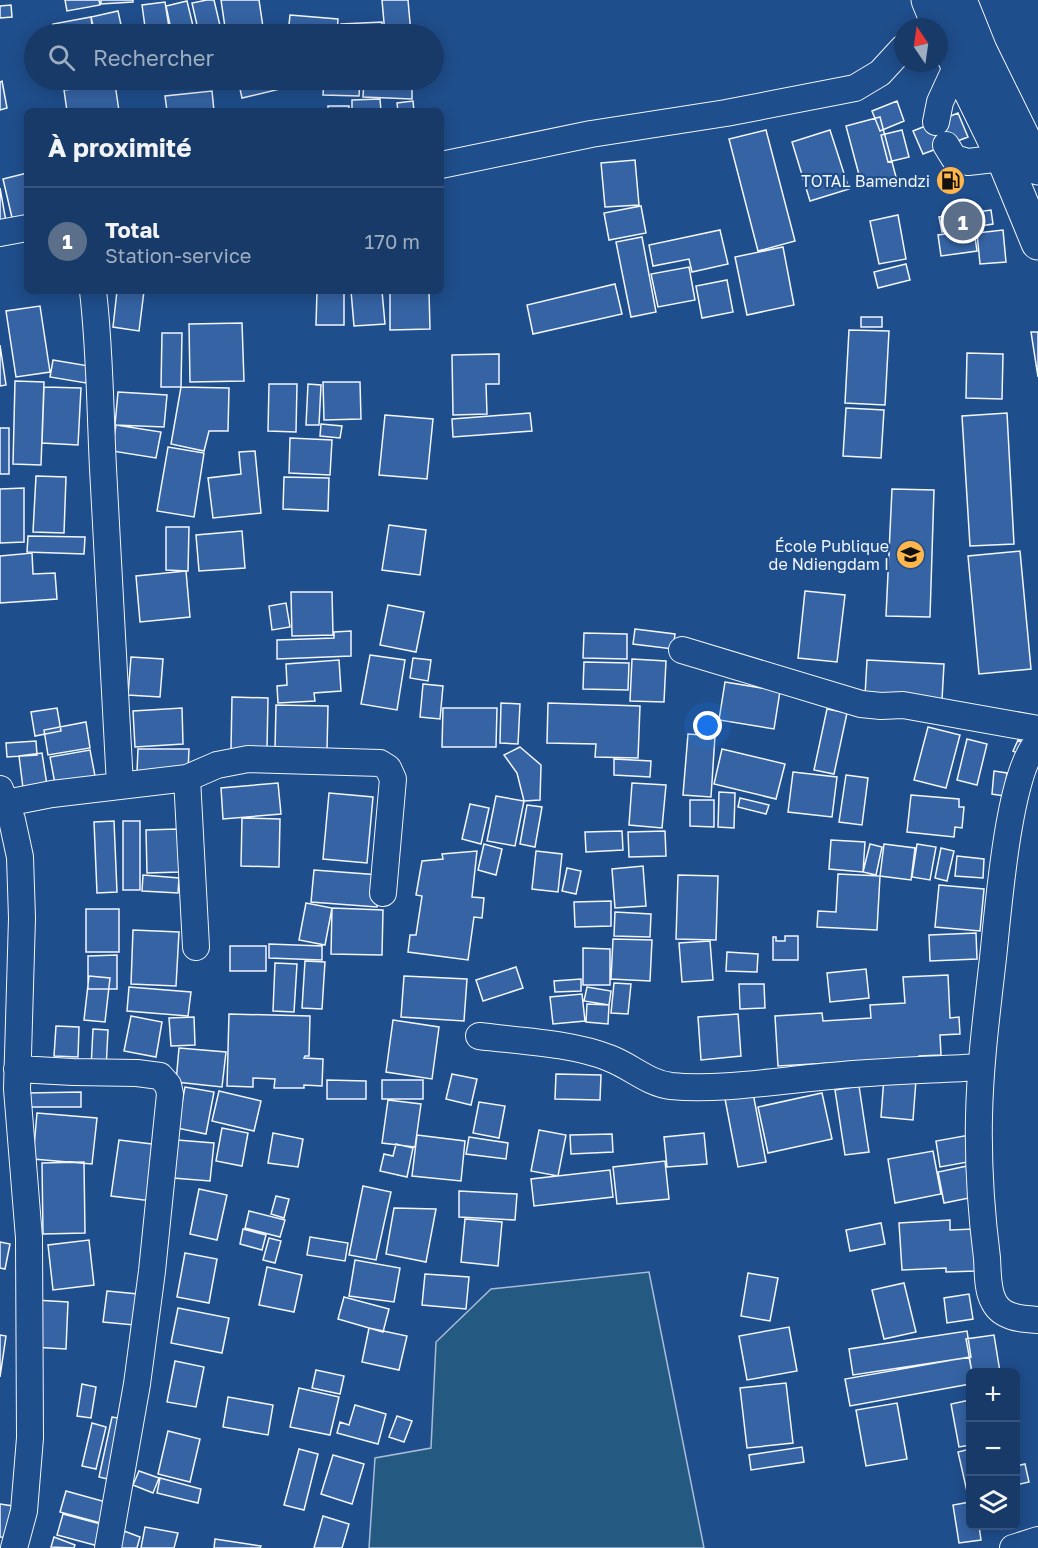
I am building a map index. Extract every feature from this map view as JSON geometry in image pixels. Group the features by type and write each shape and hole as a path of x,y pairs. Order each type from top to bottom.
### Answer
{"highway":[{"path":"937,16 957,65 1023,173"},
{"path":"937,16 980,50 1023,173 1038,243"}],"street":[{"path":"444,164 591,134 726,113 855,88 880,73 894,58"},
{"path":"957,65 940,102 941,134 954,158 1023,173"},
{"path":"0,233 24,229"},
{"path":"93,294 98,330 120,785"},
{"path":"682,650 861,704 903,705 1038,729"},
{"path":"1038,742 1033,747 1023,769 1008,833 981,1067 979,1168 982,1221 991,1296 997,1308 1016,1318 1038,1320"},
{"path":"14,1548 24,1511 30,1438 29,1238 18,1116 21,866 18,842 3,796 52,794 187,778 217,765 248,759 380,763 388,768 393,779 383,893"},
{"path":"187,778 196,947"},
{"path":"479,1036 577,1049 609,1057 655,1082 680,1086 981,1067"},
{"path":"17,1068 160,1076 168,1085 170,1094 152,1271 137,1384 108,1548"},
{"path":"1013,1548 1038,1540"}],"shaded area":[{"path":"649,1272 704,1548 369,1548 375,1458 431,1448 436,1342 491,1289"}],"building":[{"path":"65,0 99,0 100,5 67,11"},
{"path":"101,0 133,0 133,2 101,4"},
{"path":"214,0 220,24 197,24 192,3"},
{"path":"221,0 259,0 263,24 225,24"},
{"path":"382,0 408,0 410,24 384,24"},
{"path":"187,1 193,24 170,24 166,6"},
{"path":"165,2 168,24 145,24 142,5"},
{"path":"11,5 12,17 0,18 0,6"},
{"path":"118,11 121,24 93,24 91,17"},
{"path":"290,15 338,19 338,24 289,24"},
{"path":"91,17 92,24 53,24"},
{"path":"382,22 382,24 341,24"},
{"path":"2,81 7,108 0,110 0,82"},
{"path":"64,90 116,90 119,108 67,108"},
{"path":"240,90 276,90 242,98"},
{"path":"323,90 359,90 359,96 323,95"},
{"path":"363,90 412,90 412,99 363,97"},
{"path":"212,91 214,108 167,108 165,96"},
{"path":"380,99 381,108 352,108 352,100"},
{"path":"413,101 414,108 398,108 397,103"},
{"path":"897,101 904,121 880,131 872,111"},
{"path":"328,106 349,106 349,108 328,108"},
{"path":"958,113 968,137 923,154 913,131"},
{"path":"880,117 896,177 862,186 846,126"},
{"path":"766,130 795,241 758,251 729,139"},
{"path":"830,130 849,189 810,201 792,142"},
{"path":"902,130 909,157 888,162 881,135"},
{"path":"635,160 639,205 605,207 601,163"},
{"path":"24,174 24,220 13,222 3,179"},
{"path":"0,188 7,227 0,228"},
{"path":"641,206 646,233 609,240 604,213"},
{"path":"991,210 993,224 942,232 939,217"},
{"path":"898,215 906,259 879,264 870,221"},
{"path":"720,230 728,264 692,272 689,259 653,266 649,245"},
{"path":"974,230 977,251 941,256 938,235"},
{"path":"1003,230 1006,262 980,264 977,233"},
{"path":"642,237 656,312 631,317 616,242"},
{"path":"783,247 794,305 747,315 735,257"},
{"path":"906,264 910,280 878,288 874,272"},
{"path":"689,267 695,300 658,307 651,274"},
{"path":"727,280 733,312 702,318 696,286"},
{"path":"615,284 622,314 533,334 527,305"},
{"path":"117,294 144,294 139,331 113,327"},
{"path":"317,294 344,294 344,325 316,325"},
{"path":"351,294 382,294 385,324 354,326"},
{"path":"390,294 429,294 430,329 390,330"},
{"path":"40,306 50,372 16,377 6,311"},
{"path":"861,317 882,317 882,327 861,327"},
{"path":"242,323 244,381 190,382 189,324"},
{"path":"849,330 889,331 885,405 845,403"},
{"path":"1031,332 1038,332 1038,377"},
{"path":"162,333 182,333 181,387 161,387"},
{"path":"0,345 6,385 0,386"},
{"path":"967,353 1003,354 1002,399 966,398"},
{"path":"499,354 499,384 486,384 487,414 453,415 452,355"},
{"path":"53,360 89,366 86,383 50,377"},
{"path":"15,381 44,382 41,465 13,464"},
{"path":"323,382 360,382 361,419 324,420"},
{"path":"269,384 297,384 296,432 268,431"},
{"path":"308,384 321,385 319,425 306,425"},
{"path":"44,387 81,388 78,445 42,443"},
{"path":"181,387 229,388 228,431 209,431 204,451 171,444"},
{"path":"118,392 167,395 164,427 115,425"},
{"path":"846,408 884,410 881,458 843,456"},
{"path":"530,413 532,431 453,437 452,419"},
{"path":"1007,413 1014,544 970,546 962,416"},
{"path":"385,415 433,419 427,479 379,475"},
{"path":"321,424 342,426 340,438 320,436"},
{"path":"116,425 161,432 156,458 112,451"},
{"path":"0,428 9,428 9,474 0,474"},
{"path":"290,438 332,440 330,475 289,473"},
{"path":"168,447 204,453 194,517 157,511"},
{"path":"255,451 261,513 213,518 208,478 241,474 239,452"},
{"path":"36,476 66,477 64,533 33,532"},
{"path":"284,477 329,478 328,511 283,509"},
{"path":"24,488 24,542 0,543 0,489"},
{"path":"892,489 934,490 930,617 886,616"},
{"path":"389,525 426,530 420,575 382,570"},
{"path":"166,527 189,527 188,571 166,570"},
{"path":"242,531 245,568 199,571 196,535"},
{"path":"28,536 85,537 84,554 27,552"},
{"path":"1020,551 1031,669 979,674 968,556"},
{"path":"32,553 33,574 55,573 57,599 0,603 0,556"},
{"path":"186,571 190,617 140,622 136,576"},
{"path":"805,591 845,595 837,662 798,658"},
{"path":"291,592 332,592 333,635 292,636"},
{"path":"286,603 290,627 272,630 269,606"},
{"path":"388,605 424,612 416,652 380,645"},
{"path":"635,629 675,634 673,649 633,644"},
{"path":"351,631 351,656 277,659 277,640 334,638 334,632"},
{"path":"584,633 627,634 627,659 583,658"},
{"path":"370,655 405,660 397,710 361,704"},
{"path":"131,657 163,659 160,697 128,695"},
{"path":"413,658 431,660 428,681 410,678"},
{"path":"632,659 666,661 664,702 630,701"},
{"path":"339,660 341,691 314,693 315,701 278,703 277,686 287,685 286,664"},
{"path":"867,660 944,664 942,700 865,696"},
{"path":"584,662 629,663 628,690 583,689"},
{"path":"725,682 780,691 774,729 719,720"},
{"path":"423,684 443,686 440,719 420,717"},
{"path":"232,697 268,698 267,749 231,749"},
{"path":"501,703 520,704 518,744 500,743"},
{"path":"548,703 640,706 638,758 595,757 596,744 547,743"},
{"path":"276,705 328,706 327,750 275,749"},
{"path":"57,708 61,731 35,736 31,712"},
{"path":"182,708 183,744 135,747 133,711"},
{"path":"443,708 497,708 496,747 442,747"},
{"path":"827,709 847,713 834,774 814,770"},
{"path":"86,722 90,748 48,755 44,730"},
{"path":"928,727 960,735 946,788 914,780"},
{"path":"688,734 715,736 711,797 683,795"},
{"path":"967,739 987,744 977,785 957,780"},
{"path":"1018,740 1027,744 1022,755 1013,751"},
{"path":"36,741 37,755 7,757 6,743"},
{"path":"520,747 541,765 540,800 524,801 517,773 504,755"},
{"path":"138,749 189,749 188,772 137,772"},
{"path":"722,749 785,764 776,799 714,784"},
{"path":"90,750 95,776 55,784 50,757"},
{"path":"42,753 48,792 24,796 19,756"},
{"path":"614,759 651,761 650,777 614,775"},
{"path":"994,771 1007,773 1004,796 992,794"},
{"path":"793,772 837,777 832,817 788,812"},
{"path":"846,775 868,778 862,825 839,822"},
{"path":"278,783 281,814 223,819 221,788"},
{"path":"632,783 666,785 662,828 629,825"},
{"path":"719,792 735,793 734,828 718,827"},
{"path":"329,793 373,797 367,863 323,859"},
{"path":"911,795 959,799 959,807 964,807 962,828 955,827 954,837 907,832"},
{"path":"496,796 524,801 515,846 487,841"},
{"path":"740,798 769,805 766,814 738,807"},
{"path":"690,800 714,800 714,827 690,826"},
{"path":"470,804 489,808 481,844 462,839"},
{"path":"527,805 542,807 535,847 520,844"},
{"path":"242,818 280,819 279,867 241,866"},
{"path":"114,821 117,892 97,893 94,822"},
{"path":"123,821 140,821 140,890 123,890"},
{"path":"178,829 179,872 147,873 146,830"},
{"path":"622,831 623,850 586,852 585,832"},
{"path":"665,831 666,856 629,857 628,832"},
{"path":"831,840 865,842 863,872 829,869"},
{"path":"484,844 502,849 496,875 478,870"},
{"path":"870,844 882,847 876,875 863,872"},
{"path":"884,844 915,848 911,880 880,876"},
{"path":"917,844 936,847 930,880 912,877"},
{"path":"941,848 954,851 947,881 935,878"},
{"path":"477,851 472,897 484,898 482,918 474,917 468,960 408,952 410,935 416,935 422,896 416,895 422,861 443,859 442,854"},
{"path":"536,851 562,854 558,892 532,889"},
{"path":"957,856 984,859 983,878 955,876"},
{"path":"643,866 646,906 615,908 612,869"},
{"path":"567,868 581,871 576,894 562,891"},
{"path":"314,870 380,875 377,907 311,902"},
{"path":"838,874 880,876 877,930 817,927 818,911 836,912"},
{"path":"143,875 179,878 178,893 142,891"},
{"path":"678,875 718,876 716,940 676,939"},
{"path":"939,885 984,889 980,931 935,927"},
{"path":"611,901 611,926 575,927 574,902"},
{"path":"306,903 332,908 325,945 299,940"},
{"path":"332,908 383,910 382,955 331,954"},
{"path":"86,909 119,909 119,952 86,952"},
{"path":"615,912 651,914 650,937 614,936"},
{"path":"133,930 179,932 176,986 131,984"},
{"path":"976,933 977,959 930,961 929,935"},
{"path":"785,936 798,936 798,960 773,960 773,937 776,937 776,941 785,941"},
{"path":"613,939 652,940 650,981 611,979"},
{"path":"710,941 713,980 682,982 679,943"},
{"path":"269,944 322,946 322,960 269,958"},
{"path":"230,946 266,946 266,971 230,971"},
{"path":"583,948 610,949 610,985 583,985"},
{"path":"727,952 758,954 757,972 726,971"},
{"path":"117,955 117,989 88,989 88,956"},
{"path":"305,961 325,962 322,1009 302,1008"},
{"path":"275,963 297,964 294,1012 273,1011"},
{"path":"516,967 523,988 483,1001 476,980"},
{"path":"866,969 869,998 830,1002 827,973"},
{"path":"948,975 950,1018 959,1017 960,1034 940,1035 941,1055 919,1056 919,1066 901,1059 778,1066 775,1016 822,1013 823,1021 871,1018 870,1005 905,1003 903,977"},
{"path":"89,976 110,978 105,1022 84,1020"},
{"path":"404,976 467,979 464,1021 401,1017"},
{"path":"581,979 581,991 555,992 554,981"},
{"path":"614,983 631,984 628,1014 611,1013"},
{"path":"739,984 764,984 765,1008 740,1009"},
{"path":"129,987 191,992 188,1016 127,1011"},
{"path":"587,987 611,991 609,1005 584,1001"},
{"path":"582,994 585,1021 553,1024 550,997"},
{"path":"587,1004 609,1005 608,1024 586,1022"},
{"path":"229,1014 310,1016 309,1056 304,1058 323,1059 322,1086 274,1088 275,1079 253,1078 253,1087 227,1086"},
{"path":"738,1014 741,1056 701,1060 698,1017"},
{"path":"131,1016 162,1022 156,1057 124,1051"},
{"path":"194,1017 195,1045 171,1046 169,1018"},
{"path":"393,1020 439,1027 432,1079 386,1072"},
{"path":"56,1026 79,1027 78,1057 54,1056"},
{"path":"93,1029 108,1030 106,1070 91,1068"},
{"path":"179,1048 226,1052 222,1087 176,1082"},
{"path":"452,1074 477,1079 471,1105 446,1099"},
{"path":"556,1074 601,1075 600,1100 555,1099"},
{"path":"884,1077 916,1080 913,1120 881,1117"},
{"path":"327,1080 366,1081 366,1099 327,1099"},
{"path":"382,1080 423,1080 423,1099 382,1099"},
{"path":"859,1086 869,1152 845,1155 835,1090"},
{"path":"185,1087 214,1092 206,1134 177,1128"},
{"path":"219,1091 261,1101 254,1131 212,1121"},
{"path":"81,1092 81,1107 28,1107 28,1093"},
{"path":"753,1093 766,1162 738,1167 725,1099"},
{"path":"822,1093 832,1139 768,1153 758,1107"},
{"path":"388,1100 421,1104 415,1147 382,1143"},
{"path":"479,1102 505,1106 499,1138 473,1133"},
{"path":"37,1113 97,1118 92,1164 33,1159"},
{"path":"222,1128 248,1133 242,1166 216,1161"},
{"path":"539,1130 566,1135 558,1176 531,1171"},
{"path":"273,1133 303,1139 298,1167 268,1163"},
{"path":"704,1133 707,1164 667,1167 664,1137"},
{"path":"612,1134 613,1152 571,1154 570,1135"},
{"path":"975,1134 979,1160 940,1167 936,1141"},
{"path":"417,1135 465,1141 461,1181 412,1176"},
{"path":"469,1137 508,1143 506,1159 466,1154"},
{"path":"119,1140 160,1145 152,1201 111,1196"},
{"path":"177,1140 214,1143 210,1181 173,1178"},
{"path":"396,1144 413,1148 407,1177 380,1171 384,1154 393,1156"},
{"path":"933,1151 941,1194 895,1203 888,1159"},
{"path":"665,1161 669,1199 617,1204 613,1167"},
{"path":"84,1162 85,1233 43,1234 42,1163"},
{"path":"972,1165 979,1196 944,1203 938,1172"},
{"path":"610,1170 613,1197 534,1206 531,1179"},
{"path":"363,1186 391,1192 376,1260 349,1255"},
{"path":"199,1189 227,1195 217,1240 190,1234"},
{"path":"459,1191 517,1194 515,1220 459,1217"},
{"path":"276,1196 289,1199 284,1218 271,1214"},
{"path":"394,1208 436,1209 426,1262 386,1254"},
{"path":"249,1211 285,1220 280,1237 245,1228"},
{"path":"465,1219 502,1222 498,1266 461,1262"},
{"path":"950,1220 950,1230 974,1229 976,1271 946,1272 946,1268 902,1270 899,1223"},
{"path":"881,1223 885,1244 850,1251 846,1230"},
{"path":"243,1229 266,1235 262,1250 240,1244"},
{"path":"310,1237 348,1243 345,1261 307,1255"},
{"path":"269,1238 281,1241 275,1263 263,1260"},
{"path":"89,1240 94,1285 53,1290 48,1245"},
{"path":"0,1242 10,1244 5,1269 0,1268"},
{"path":"185,1253 217,1259 209,1303 177,1297"},
{"path":"355,1260 400,1268 394,1302 349,1296"},
{"path":"267,1267 302,1275 294,1312 259,1305"},
{"path":"748,1273 778,1278 770,1321 741,1316"},
{"path":"425,1274 469,1277 466,1309 422,1305"},
{"path":"904,1283 916,1332 884,1339 872,1290"},
{"path":"107,1291 138,1294 134,1325 103,1322"},
{"path":"969,1294 973,1319 947,1323 944,1298"},
{"path":"344,1297 389,1309 383,1332 338,1319"},
{"path":"35,1300 68,1302 66,1349 32,1347"},
{"path":"178,1308 229,1318 222,1353 171,1343"},
{"path":"789,1327 797,1371 747,1380 739,1336"},
{"path":"369,1328 407,1336 399,1370 362,1362"},
{"path":"967,1331 971,1357 853,1375 849,1349"},
{"path":"0,1335 6,1336 0,1377"},
{"path":"994,1335 999,1368 971,1368 966,1339"},
{"path":"969,1357 971,1368 966,1368 966,1385 850,1406 845,1379"},
{"path":"175,1361 204,1367 196,1407 167,1402"},
{"path":"316,1370 344,1376 340,1394 312,1388"},
{"path":"786,1383 793,1443 747,1448 740,1388"},
{"path":"82,1384 96,1387 91,1418 77,1416"},
{"path":"299,1388 339,1397 330,1435 290,1427"},
{"path":"228,1397 273,1405 268,1435 223,1427"},
{"path":"966,1401 966,1446 959,1447 951,1404"},
{"path":"897,1403 907,1459 866,1466 856,1410"},
{"path":"355,1405 386,1414 378,1444 337,1433 340,1422 349,1425"},
{"path":"397,1416 412,1421 404,1442 389,1437"},
{"path":"112,1417 129,1420 116,1481 99,1477"},
{"path":"92,1423 106,1427 96,1469 82,1466"},
{"path":"168,1431 200,1439 190,1482 158,1474"},
{"path":"802,1447 804,1462 751,1470 749,1455"},
{"path":"299,1449 318,1454 304,1510 284,1505"},
{"path":"966,1450 966,1487 958,1452"},
{"path":"333,1455 364,1464 352,1504 321,1494"},
{"path":"1025,1464 1029,1482 1020,1484 1020,1465"},
{"path":"139,1471 159,1478 153,1493 133,1485"},
{"path":"160,1478 201,1489 198,1503 157,1493"},
{"path":"66,1491 113,1504 108,1525 60,1512"},
{"path":"966,1503 966,1530 980,1530 981,1540 959,1543 953,1505"},
{"path":"0,1504 13,1506 10,1538 0,1537"},
{"path":"63,1514 108,1526 102,1547 57,1535"},
{"path":"323,1516 349,1524 342,1548 314,1548"},
{"path":"145,1527 178,1533 174,1548 141,1548"},
{"path":"124,1531 140,1537 137,1548 118,1548"},
{"path":"54,1537 75,1545 74,1548 51,1547"},
{"path":"215,1539 261,1546 260,1548 214,1548"}],"place":[{"name":"TOTAL Bamendzi","path":"951,181"},
{"name":"Total","path":"963,221"},
{"name":"École Publique de Ndiengdam I","path":"910,555"}]}
